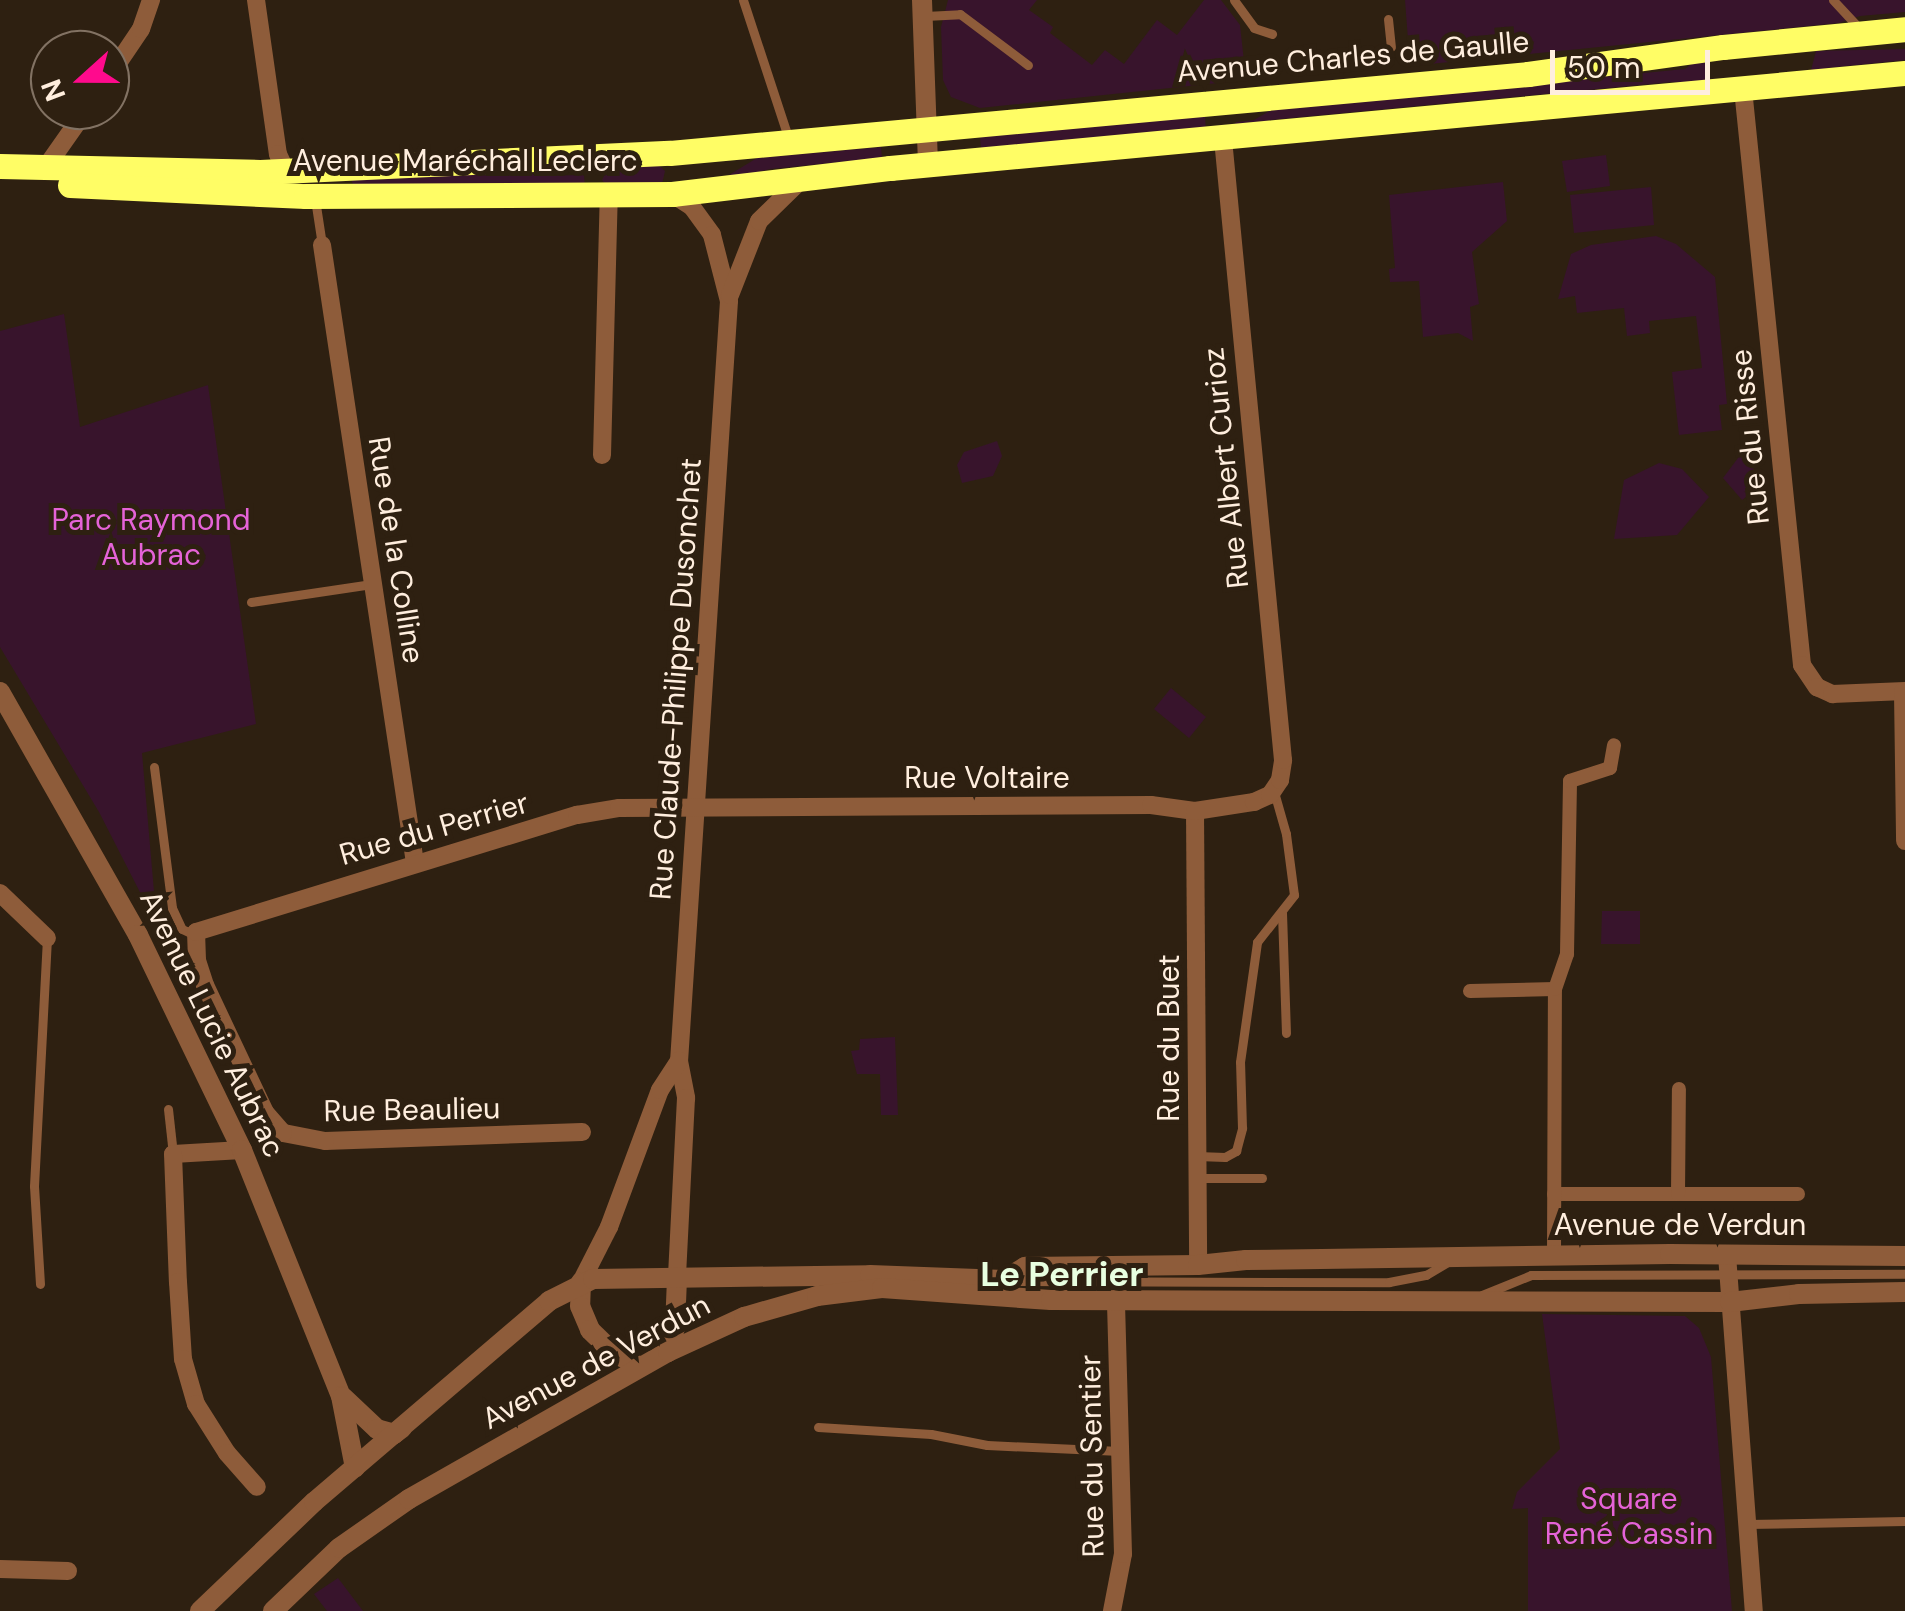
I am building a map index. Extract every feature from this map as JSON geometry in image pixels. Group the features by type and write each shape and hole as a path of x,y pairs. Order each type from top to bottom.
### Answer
{"main road":[{"name":"Avenue Charles de Gaulle","path":"926,130 1528,74 1723,46 1905,29"},
{"path":"1742,89 1758,43"},
{"path":"1723,46 1742,89"},
{"path":"928,165 1905,73"},
{"path":"1223,139 1229,101"},
{"name":"Avenue Maréchal Leclerc","path":"0,166 286,171 596,158 926,130"},
{"path":"706,191 723,159 745,148"},
{"path":"670,153 672,194"},
{"path":"596,158 592,178 604,195"},
{"name":"Avenue Maréchal Leclerc","path":"0,182 314,196 672,194 928,165"}],"street":[{"path":"130,46 142,29 151,0"},
{"path":"256,0 278,154 286,171"},
{"path":"922,8 928,165"},
{"name":"Rue du Risse","path":"1742,89 1802,665 1817,687 1832,694 1904,691"},
{"path":"46,167 72,130"},
{"name":"Rue Albert Curioz","path":"1223,139 1282,760 1274,790"},
{"name":"Rue Claude-Philippe Dusonchet","path":"677,1278 686,1098 679,1061 729,301 759,221 805,178"},
{"name":"Rue Claude-Philippe Dusonchet","path":"706,191 729,301"},
{"name":"Rue Claude-Philippe Dusonchet","path":"672,194 692,207 712,234"},
{"path":"602,455 604,195"},
{"name":"Rue de la Colline","path":"322,246 415,863"},
{"path":"1904,691 1905,841"},
{"name":"Avenue Lucie Aubrac","path":"0,692 138,935 242,1150 341,1396 356,1468"},
{"path":"1554,1256 1555,989 1567,954 1570,782 1610,768 1614,746"},
{"name":"Rue Voltaire","path":"696,807 1151,805 1196,811 1254,802 1274,790"},
{"name":"Rue du Perrier","path":"196,935 204,926 592,812 696,807"},
{"name":"Rue du Buet","path":"1196,811 1198,1265"},
{"path":"0,893 47,938"},
{"name":"Rue Beaulieu","path":"196,935 205,985 264,1112 283,1133 325,1141 582,1132"},
{"path":"1470,991 1555,989"},
{"name":"Rue Claude-Philippe Dusonchet","path":"582,1282 610,1227 660,1090 679,1061"},
{"path":"1678,1194 1679,1089"},
{"path":"242,1150 173,1154 182,1341 188,1383 212,1432 257,1487"},
{"path":"1554,1194 1798,1194"},
{"name":"Avenue de Verdun","path":"200,1611 549,1300 582,1282 606,1277 870,1275 1004,1280 1025,1266 1198,1265 1246,1260 1554,1256 1728,1264 1905,1256"},
{"path":"1728,1264 1754,1611"},
{"path":"668,1352 675,1328 677,1278"},
{"path":"582,1282 580,1306 590,1330 613,1352 640,1366"},
{"name":"Avenue de Verdun","path":"272,1611 378,1518 640,1366 780,1305 851,1290 902,1288 1024,1300 1730,1302 1799,1294 1905,1292"},
{"name":"Rue du Sentier","path":"1112,1611 1123,1554 1116,1299"},
{"name":"Avenue Lucie Aubrac","path":"341,1396 371,1425 394,1434 402,1428"},
{"path":"0,1570 68,1571"}],"lane":[{"path":"743,0 790,144"},
{"path":"1234,0 1254,28 1272,34"},
{"path":"1832,0 1864,32"},
{"path":"922,8 960,14 1028,65"},
{"path":"1388,19 1391,47"},
{"path":"314,196 322,246"},
{"path":"251,602 373,584"},
{"path":"154,767 172,908 182,929 196,935"},
{"path":"1197,1156 1225,1156 1236,1151 1242,1128 1240,1062 1257,942 1261,932 1282,913 1294,895 1286,834 1274,790"},
{"path":"1282,913 1286,1033"},
{"path":"40,1284 34,1186 47,938"},
{"path":"168,1109 173,1154"},
{"path":"1197,1178 1262,1178"},
{"name":"Avenue de Verdun","path":"1004,1280 1388,1282 1426,1275 1456,1258"},
{"name":"Avenue de Verdun","path":"1475,1299 1531,1275 1728,1264 1905,1274"},
{"path":"818,1427 931,1434 986,1445 1120,1451"},
{"path":"1747,1524 1905,1521"}],"green space":[{"path":"948,0 1037,0 1029,10 1053,27 1050,33 1092,65 1105,50 1124,64 1157,20 1177,35 1204,0 1221,0 1240,25 1246,80 980,108 951,97 943,80 941,27"},
{"path":"1405,0 1905,0 1905,12 1860,16 1839,23 1410,66"},
{"path":"1905,49 1905,60 1827,68 1810,74 1816,51"},
{"path":"1708,61 1710,85 1671,82 1270,120 1228,131 1236,122 1254,120 1273,109 1685,69 1694,62"},
{"path":"1205,115 1206,133 981,149 980,137"},
{"path":"881,147 882,158 770,169 732,179 729,175 757,158"},
{"path":"1606,155 1610,186 1567,192 1562,161"},
{"path":"656,163 665,171 662,184 606,185 602,180 609,166"},
{"path":"527,170 535,176 584,175 585,187 353,185 351,178"},
{"path":"1503,182 1507,221 1472,252 1479,304 1470,307 1473,341 1458,333 1423,337 1419,281 1390,282 1389,269 1395,268 1389,195"},
{"path":"1651,187 1654,225 1574,233 1570,195"},
{"path":"1656,236 1676,244 1715,277 1727,404 1719,405 1722,430 1679,435 1672,372 1702,368 1696,316 1649,321 1650,333 1627,336 1624,308 1577,313 1575,296 1558,299 1571,254 1591,245"},
{"name":"Parc Raymond Aubrac","path":"64,314 80,427 208,385 256,724 142,753 155,903 147,906 99,812 0,647 0,331"},
{"path":"997,441 1002,456 993,476 962,483 957,465 964,452"},
{"path":"1755,453 1759,487 1742,500 1723,478 1741,454"},
{"path":"1659,463 1682,469 1709,497 1677,535 1614,539 1624,480"},
{"path":"1171,688 1206,717 1189,738 1154,709"},
{"path":"1602,911 1640,911 1640,944 1601,944"},
{"path":"895,1037 898,1115 881,1115 880,1074 857,1074 851,1051 859,1050 860,1039"},
{"name":"Square René Cassin","path":"1542,1314 1685,1316 1699,1328 1711,1357 1732,1611 1528,1611 1528,1508 1512,1509 1517,1492 1560,1449"},
{"path":"338,1578 363,1611 327,1611 314,1594"}],"district":[{"name":"Le Perrier","path":"1062,1274"}]}
